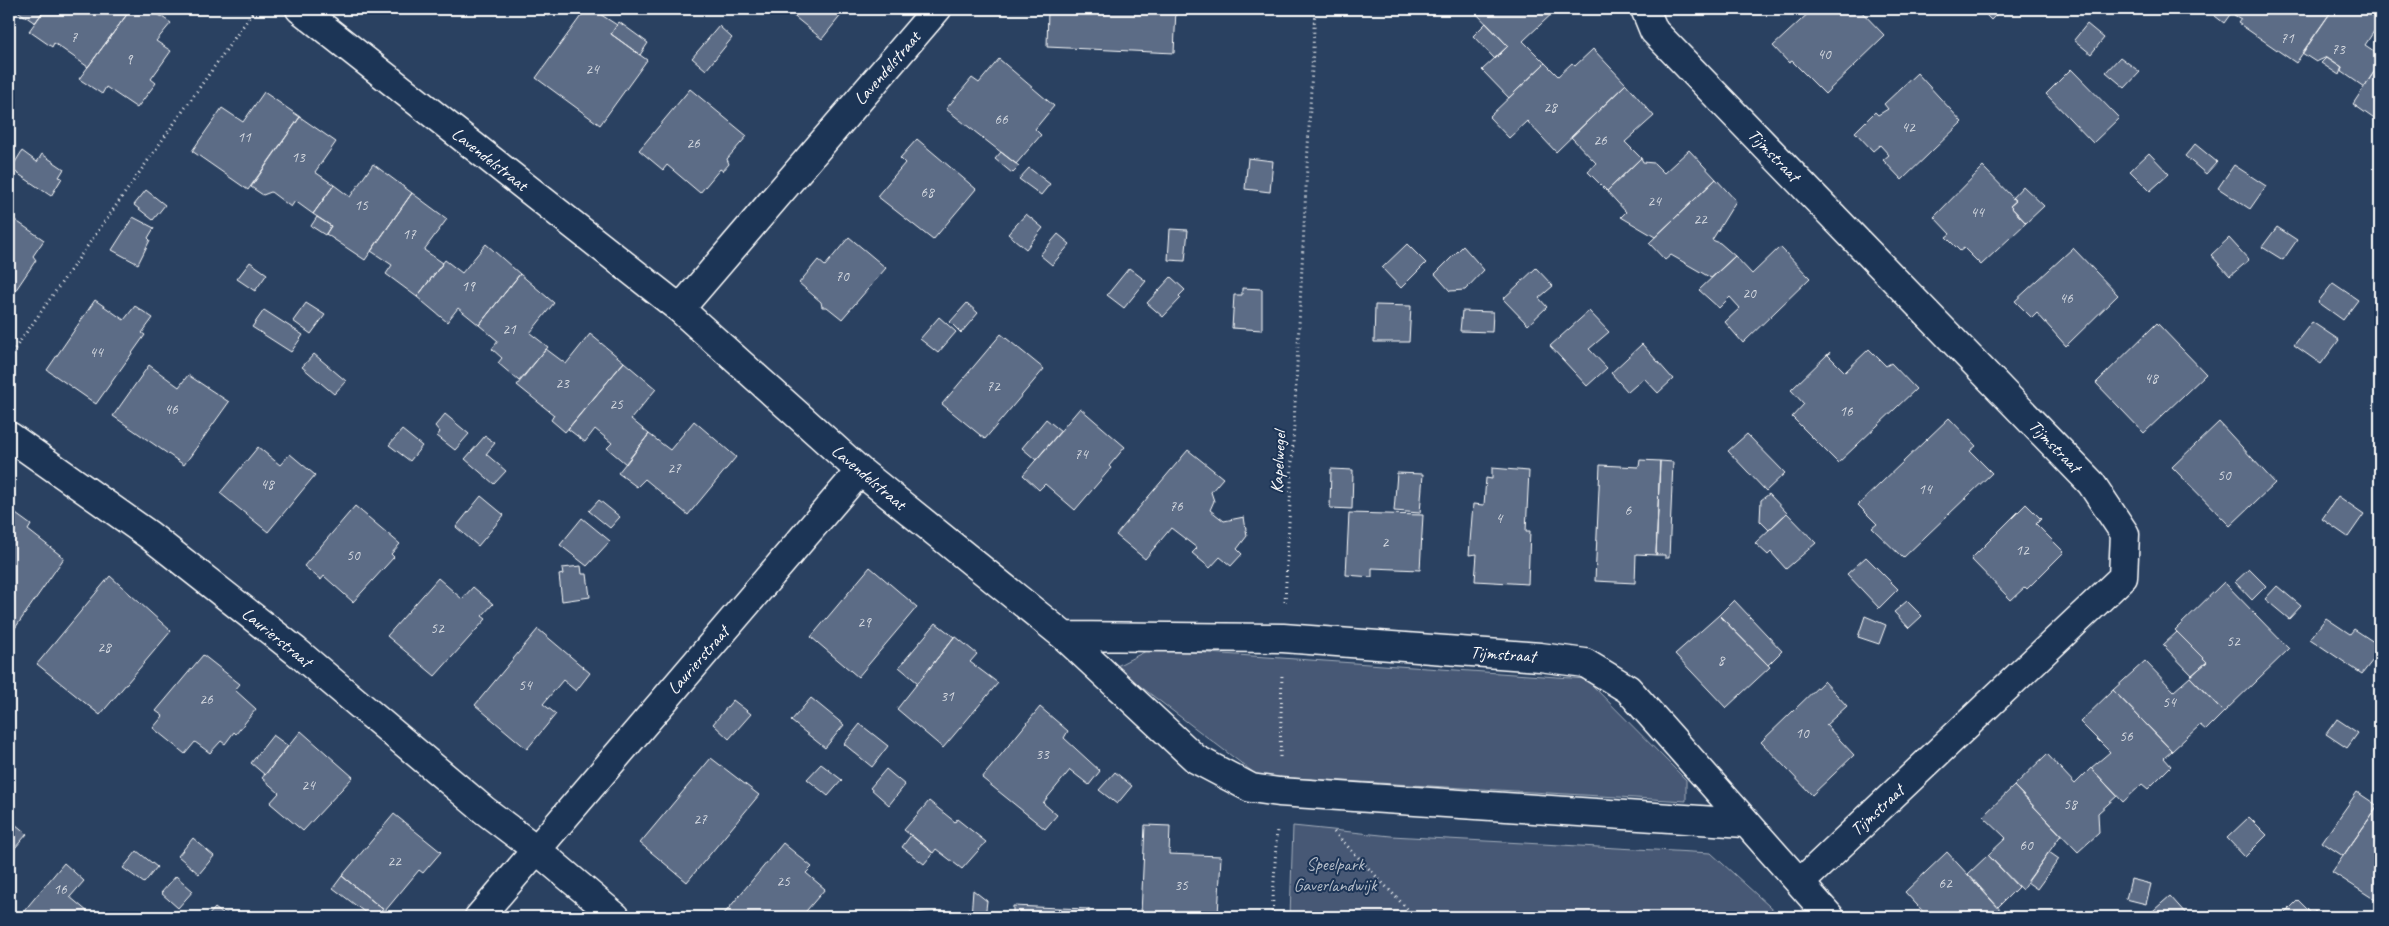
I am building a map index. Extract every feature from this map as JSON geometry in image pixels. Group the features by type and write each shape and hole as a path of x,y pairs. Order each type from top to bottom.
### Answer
{"street":[{"name":"Lavendelstraat","path":"300,9 680,309 860,471 1064,636 1196,759 1251,788 1288,793"},
{"name":"Lavendelstraat","path":"680,309 937,9"},
{"name":"Tijmstraat","path":"1645,9 1654,31 2091,483 2125,534 2123,577 1800,882"},
{"name":"Laurierstraat","path":"9,436 150,534 296,651 484,810 536,850 616,917"},
{"name":"Laurierstraat","path":"480,917 860,471"},
{"path":"1064,636 1283,638"},
{"name":"Tijmstraat","path":"1283,638 1540,657 1585,663 1628,689 1830,917"},
{"path":"1288,793 1745,823"}],"path":[{"path":"9,357 255,9"},
{"name":"Kapelwegel","path":"1272,917 1288,793 1283,638 1315,9"},
{"path":"1288,793 1415,917"}],"green space":[{"path":"1150,649 1586,679 1686,780 1686,801 1258,776 1115,667"},
{"name":"Speelpark Gaverlandwijk","path":"1293,826 1391,836 1711,853 1781,917 1290,917"}],"building":[{"path":"9,9 45,9 35,23 16,10 13,15"},
{"path":"45,9 131,9 88,67 54,43 52,47 29,31"},
{"path":"131,9 150,9 171,23 156,41 171,51 151,79 156,83 137,108 106,87 102,94 79,79"},
{"path":"538,9 554,9 549,16"},
{"path":"586,9 592,9 617,25 611,34 647,60 600,125 536,78"},
{"path":"785,9 846,9 822,39"},
{"path":"1048,9 1176,9 1174,53 1047,47"},
{"path":"1472,9 1557,9 1523,41 1545,63 1509,98 1482,70 1508,46"},
{"path":"1813,9 1859,9 1885,36 1825,94 1792,61 1789,63 1773,46"},
{"path":"1980,9 2002,9 1991,20"},
{"path":"2206,9 2234,9 2224,23"},
{"path":"2239,9 2333,9 2296,63 2238,23 2241,19 2234,15"},
{"path":"2333,9 2380,9 2380,22 2365,45 2380,55 2380,63 2364,87 2341,71 2342,67 2327,57 2316,62 2302,53"},
{"path":"619,22 648,43 640,55 611,34"},
{"path":"1486,23 1508,46 1495,59 1473,36"},
{"path":"2087,24 2104,38 2091,54 2074,40"},
{"path":"719,26 732,38 706,70 692,58"},
{"path":"1593,49 1626,84 1556,152 1527,121 1509,138 1489,117 1545,63 1558,76 1572,63 1575,66"},
{"path":"2120,57 2140,72 2125,88 2106,72"},
{"path":"2327,57 2342,67 2339,75 2321,63"},
{"path":"999,59 1054,106 1035,129 1041,135 1016,164 946,109 972,78 979,83"},
{"path":"2380,63 2380,123 2353,104"},
{"path":"2071,69 2119,118 2093,143 2046,94"},
{"path":"1917,73 1962,122 1902,180 1883,160 1889,155 1880,145 1873,151 1855,132 1875,112 1878,115 1888,109 1884,104"},
{"path":"1626,84 1654,116 1625,142 1641,158 1607,191 1588,172 1596,163 1571,137"},
{"path":"9,88 16,93 9,103"},
{"path":"690,89 747,136 727,159 729,164 723,171 720,169 700,193 667,165 663,170 639,150"},
{"path":"264,92 300,117 248,190 192,151 222,108 243,122"},
{"path":"300,117 336,142 315,172 334,185 313,214 295,201 291,207 271,192 263,195 251,187"},
{"path":"917,139 976,189 933,240 877,196 905,163 900,158"},
{"path":"2195,144 2217,162 2206,174 2185,156"},
{"path":"1689,150 1716,179 1655,237 1621,217 1626,212 1607,191 1641,158 1643,162 1654,163 1664,173"},
{"path":"22,151 37,162 42,154 64,169 59,177 62,178 51,196 11,169"},
{"path":"1001,152 1019,166 1012,173 995,159"},
{"path":"2149,153 2169,174 2150,191 2130,171"},
{"path":"1248,158 1273,161 1270,192 1245,189"},
{"path":"373,164 412,193 365,260 326,234 331,226 313,214 334,185 350,197"},
{"path":"2234,165 2266,186 2250,209 2218,188"},
{"path":"1983,167 2016,201 2010,206 2026,223 1981,265 1964,248 1960,251 1946,237 1950,234 1934,217"},
{"path":"1029,168 1050,184 1041,195 1019,179"},
{"path":"1716,179 1736,201 1712,240 1720,243 1735,256 1711,278 1671,255 1665,260 1649,243"},
{"path":"2023,186 2044,206 2026,223 2010,206 2016,201 2012,198"},
{"path":"146,190 165,205 153,220 134,205"},
{"path":"412,193 447,219 424,250 443,263 417,297 386,274 392,265 371,251"},
{"path":"1026,214 1043,228 1026,249 1008,234"},
{"path":"9,216 44,240 33,256 36,260 9,300"},
{"path":"133,217 154,228 138,264 112,250"},
{"path":"317,217 331,226 325,235 311,226"},
{"path":"2277,227 2297,240 2283,260 2262,247"},
{"path":"1170,229 1188,230 1185,261 1168,260"},
{"path":"1058,234 1070,244 1052,265 1040,255"},
{"path":"849,237 886,268 842,319 827,307 822,307 821,302 799,283 818,260 825,266"},
{"path":"2229,238 2249,260 2230,276 2211,255"},
{"path":"486,244 520,274 479,325 458,308 447,322 417,297 445,260 462,273"},
{"path":"1407,244 1426,263 1401,288 1382,268"},
{"path":"1463,246 1484,270 1465,290 1450,291 1435,274"},
{"path":"1780,247 1810,278 1743,343 1725,322 1740,308 1730,297 1719,308 1699,290 1735,256 1752,274"},
{"path":"2073,248 2118,295 2066,346 2037,313 2032,318 2015,301"},
{"path":"250,262 267,274 255,291 237,279"},
{"path":"1129,268 1146,281 1124,308 1107,295"},
{"path":"1536,268 1553,286 1539,298 1547,307 1528,325 1503,299"},
{"path":"520,274 554,303 530,333 548,347 519,381 498,363 502,358 492,349 498,341 479,325"},
{"path":"1171,277 1185,290 1179,296 1181,298 1163,317 1147,303"},
{"path":"2333,283 2358,300 2343,320 2318,302"},
{"path":"1242,288 1262,289 1262,330 1232,328 1234,295 1242,295"},
{"path":"95,300 124,320 135,306 153,318 142,333 145,335 96,404 47,370"},
{"path":"306,303 325,315 311,334 293,321"},
{"path":"967,303 978,313 961,333 950,322"},
{"path":"1375,305 1411,306 1409,342 1374,342"},
{"path":"264,310 303,335 291,352 252,327"},
{"path":"1462,311 1493,312 1492,332 1460,331"},
{"path":"1589,311 1609,332 1589,349 1607,368 1587,386 1550,346"},
{"path":"939,317 956,332 938,353 920,339"},
{"path":"2312,322 2339,340 2321,364 2294,345"},
{"path":"2157,323 2206,374 2144,433 2096,383"},
{"path":"590,334 624,362 565,432 551,420 554,415 517,385 546,349 566,364"},
{"path":"1001,334 1044,369 985,439 942,404"},
{"path":"1642,344 1673,379 1658,393 1644,378 1628,392 1611,373"},
{"path":"1869,349 1886,366 1891,363 1916,389 1838,463 1792,417 1804,404 1791,390 1830,352 1828,355 1845,372"},
{"path":"314,354 346,381 334,394 302,367"},
{"path":"624,362 656,389 631,419 649,434 626,464 607,448 612,443 595,429 585,442 568,429"},
{"path":"149,365 179,387 188,375 229,402 184,465 113,416"},
{"path":"1080,408 1125,447 1109,466 1111,468 1075,510 1045,484 1039,490 1023,475"},
{"path":"445,414 469,434 455,450 437,436 440,432 435,426"},
{"path":"1949,418 1976,446 1970,451 1992,473 1903,558 1872,528 1877,524 1858,505"},
{"path":"1046,419 1061,431 1036,460 1022,448"},
{"path":"694,421 736,457 688,515 645,479 637,487 618,473 649,434 670,450"},
{"path":"2219,422 2275,483 2230,526 2172,467"},
{"path":"402,430 422,446 410,461 389,445"},
{"path":"1747,434 1785,473 1766,491 1728,451"},
{"path":"485,436 495,443 486,454 506,471 494,484 465,459"},
{"path":"258,447 280,465 290,454 315,475 268,532 220,493"},
{"path":"1188,450 1223,478 1211,492 1214,501 1210,510 1224,521 1244,517 1247,536 1237,549 1242,554 1231,566 1220,557 1210,568 1192,553 1197,548 1171,528 1145,559 1116,535"},
{"path":"1640,460 1660,461 1656,555 1636,554 1635,583 1595,581 1600,465 1639,467"},
{"path":"1660,461 1673,462 1669,558 1665,558 1665,555 1656,555"},
{"path":"1492,468 1529,471 1526,531 1530,531 1528,584 1475,581 1477,554 1469,555 1473,504 1484,505 1486,478 1492,479"},
{"path":"1331,469 1353,470 1352,509 1330,508"},
{"path":"1397,473 1423,474 1420,513 1394,511"},
{"path":"1769,494 1787,513 1769,530 1760,521 1761,500"},
{"path":"481,496 504,515 478,546 456,527"},
{"path":"2338,496 2364,514 2348,537 2322,519"},
{"path":"599,500 620,517 610,528 589,511"},
{"path":"2026,504 2041,519 2036,524 2064,552 2027,589 2025,587 2011,600 1971,559"},
{"path":"355,506 400,544 391,554 394,557 353,602 324,576 321,580 304,566"},
{"path":"9,509 31,525 28,530 64,558 13,631 9,628"},
{"path":"1349,513 1423,515 1420,570 1372,568 1372,577 1346,575"},
{"path":"1787,513 1816,543 1786,569 1771,552 1768,555 1755,543"},
{"path":"582,518 610,541 587,566 560,545"},
{"path":"1866,557 1898,589 1879,608 1847,574"},
{"path":"581,566 582,574 587,574 590,597 562,601 559,575 563,574 562,568"},
{"path":"870,567 917,607 858,677 811,637"},
{"path":"2249,569 2266,586 2252,600 2235,582"},
{"path":"110,576 171,631 100,715 37,664"},
{"path":"438,578 462,599 473,587 493,604 482,616 486,619 435,676 387,636"},
{"path":"2224,582 2289,649 2224,712 2190,677 2207,662 2175,630"},
{"path":"2277,586 2301,606 2289,619 2265,599"},
{"path":"1734,600 1782,651 1768,665 1719,615"},
{"path":"1907,601 1922,616 1909,628 1894,612"},
{"path":"1719,615 1770,667 1726,708 1675,654"},
{"path":"1865,616 1886,625 1879,644 1858,637"},
{"path":"2326,618 2350,634 2354,629 2380,646 2380,651 2362,674 2310,639"},
{"path":"936,623 954,637 918,683 899,667"},
{"path":"538,629 590,673 576,691 563,680 543,704 556,714 527,749 475,705"},
{"path":"2177,632 2207,662 2192,675 2163,645"},
{"path":"955,636 977,654 970,662 998,683 943,748 897,709"},
{"path":"203,655 240,684 235,690 256,709 236,734 234,732 225,744 221,741 210,753 195,742 185,754 153,728 163,716 156,711"},
{"path":"2145,661 2174,691 2190,677 2224,712 2206,730 2200,725 2172,751 2113,690"},
{"path":"1824,681 1847,706 1826,725 1854,755 1812,795 1761,742"},
{"path":"2113,690 2172,751 2164,758 2171,766 2148,789 2142,784 2123,802 2091,768 2110,752 2080,722"},
{"path":"811,698 844,725 825,748 791,721"},
{"path":"733,700 751,714 729,739 713,724"},
{"path":"1040,707 1068,731 1064,738 1100,771 1089,785 1070,770 1043,803 1057,815 1045,829 982,778"},
{"path":"2337,719 2358,733 2347,748 2326,734"},
{"path":"860,724 888,746 872,767 844,744"},
{"path":"301,731 353,777 303,831 270,803 279,793 262,778"},
{"path":"273,735 288,746 265,775 251,763"},
{"path":"2047,754 2075,784 2091,768 2117,796 2098,813 2099,833 2078,852 2014,786"},
{"path":"711,758 759,795 687,882 640,843"},
{"path":"821,764 842,780 828,796 807,779"},
{"path":"886,769 905,785 889,805 870,788"},
{"path":"1115,772 1132,786 1117,804 1099,790"},
{"path":"2014,786 2061,835 2022,890 1988,855 2006,838 1983,816"},
{"path":"2357,792 2378,806 2343,856 2322,842"},
{"path":"929,801 955,822 957,819 986,842 962,869 936,849 933,853 904,830"},
{"path":"2378,806 2380,807 2380,903 2332,872"},
{"path":"394,814 441,852 423,873 419,870 385,911 342,876"},
{"path":"2249,817 2267,835 2245,857 2227,838"},
{"path":"9,819 27,834 9,855"},
{"path":"1145,825 1170,826 1169,854 1221,856 1218,916 1158,917 1158,915 1141,914"},
{"path":"911,835 933,853 924,864 902,847"},
{"path":"193,838 214,856 199,874 178,856"},
{"path":"783,843 812,867 806,873 825,889 801,917 727,917 724,914"},
{"path":"137,851 157,867 144,883 123,868"},
{"path":"1947,852 2003,913 1999,917 1928,917 1905,892"},
{"path":"2049,852 2059,859 2037,889 2027,882"},
{"path":"1988,855 2018,887 1998,907 1968,874"},
{"path":"64,863 84,881 70,897 94,917 19,917"},
{"path":"176,876 193,891 178,908 161,893"},
{"path":"342,876 385,911 380,917 371,917 333,888"},
{"path":"2131,879 2151,884 2146,904 2126,899"},
{"path":"973,890 987,901 985,917 971,917"},
{"path":"2170,896 2187,915 2185,917 2146,917"},
{"path":"2298,900 2312,914 2315,911 2321,917 2281,917"},
{"path":"1013,906 1059,908 1059,917 1013,917"},
{"path":"215,908 224,915 226,913 231,917 207,917"},
{"path":"1059,908 1089,909 1089,917 1059,917"},
{"path":"910,912 966,916 908,917"}]}
